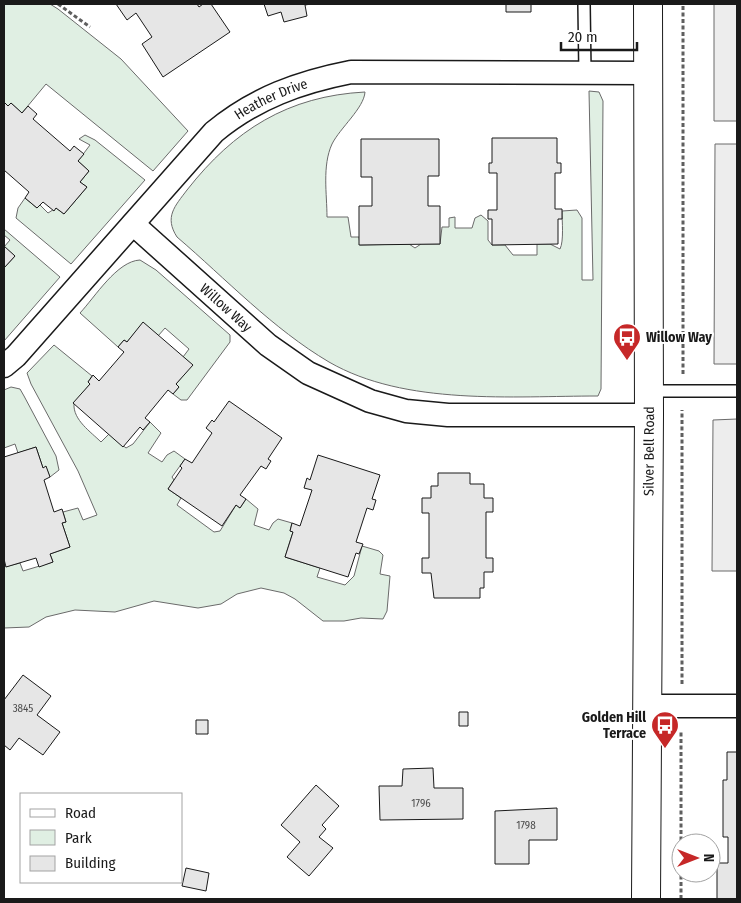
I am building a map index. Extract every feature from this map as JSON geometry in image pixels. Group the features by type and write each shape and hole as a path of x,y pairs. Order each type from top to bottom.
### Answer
{"street":[{"name":"Silver Bell Road","path":"646,899 649,403 648,4"},
{"name":"Heather Drive","path":"4,366 16,356 214,132 235,115 278,92 315,80 351,72 648,73"},
{"name":"Willow Way","path":"133,224 268,345 308,373 370,401 406,411 448,415 649,403"},
{"path":"646,706 737,706"}],"lane":[{"path":"584,4 585,73"},
{"path":"649,403 683,390 737,391"}],"path":[{"path":"58,4 90,27"},
{"path":"680,899 683,4"}],"green space":[{"path":"4,4 50,4 58,9 121,59 188,131 153,171 46,84 22,113 11,103 8,106 4,102"},
{"path":"589,91 599,92 603,101 601,389 598,396 460,396 391,386 359,376 329,362 308,349 269,319 177,237 173,230 171,218 173,212 187,190 224,150 244,134 265,120 287,109 337,95 365,92 361,105 332,144 326,171 327,217 348,217 351,237 359,237 360,245 409,244 415,248 421,244 440,244 442,227 449,227 449,218 455,217 455,228 472,228 475,218 481,215 488,221 488,240 492,245 505,245 513,255 537,255 537,244 550,244 560,249 562,211 577,210 582,218 582,280 593,280"},
{"path":"85,135 95,140 145,180 71,264 16,218 18,208 25,198 37,208 40,205 48,213 56,208 64,214 87,187 80,182 89,171 78,161 90,145 79,139"},
{"path":"4,229 60,277 4,341 4,268 15,256 4,247 10,240 4,235"},
{"path":"140,260 156,270 230,335 230,342 187,400 181,400 173,394 179,387 176,384 192,365 183,357 189,349 165,328 158,336 143,323 127,342 124,340 118,347 80,313 115,273 123,266"},
{"path":"54,345 92,376 88,382 90,384 74,404 76,415 83,425 101,442 109,434 126,448 133,444 150,422 161,433 148,453 162,462 167,455 174,451 185,459 172,477 174,480 168,489 181,498 177,505 214,532 220,531 236,505 240,508 246,499 258,509 254,525 269,530 278,519 292,523 290,531 293,532 285,557 320,568 317,577 345,585 354,576 362,546 379,551 383,555 380,574 390,576 387,611 383,619 361,618 344,621 323,621 295,599 284,593 261,588 237,594 221,604 198,608 154,601 115,612 75,610 46,617 29,627 4,628 4,567 20,563 23,571 53,562 50,554 70,547 62,523 66,522 63,512 78,508 83,520 97,515 78,471 31,384 27,373"},
{"path":"11,387 20,389 56,456 59,470 50,477 46,467 43,468 36,447 18,453 15,444 4,448 4,390"}],"shaded area":[{"path":"714,4 737,4 737,121 714,121"},
{"path":"715,144 737,144 737,364 714,364"},
{"path":"737,419 737,571 712,571 713,420"}],"building":[{"path":"116,4 197,4 199,7 203,4 211,4 230,32 163,77 142,44 152,37 136,13 127,20"},
{"path":"264,4 311,4 305,5 307,16 284,22 281,12 268,16"},
{"path":"506,4 531,4 531,12 506,12"},
{"path":"4,102 8,106 11,103 22,113 28,106 37,114 33,119 70,151 74,146 84,154 78,161 89,171 80,182 87,187 64,214 56,208 54,211 43,202 37,208 25,198 29,192 4,170"},
{"path":"492,138 557,138 557,163 561,163 561,173 555,173 555,209 562,209 562,219 558,219 558,244 492,245 492,219 488,219 488,210 497,210 497,173 489,173 489,163 492,163"},
{"path":"361,139 439,139 439,176 428,176 428,206 440,206 440,244 359,245 359,206 372,206 372,177 361,177"},
{"path":"4,246 15,256 4,268"},
{"path":"143,322 193,365 176,384 179,387 173,394 168,390 145,418 150,422 143,430 140,427 123,447 73,403 90,384 88,382 93,375 99,381 124,352 118,347 124,340 127,342"},
{"path":"229,401 282,438 268,459 271,461 266,469 261,466 240,495 246,499 240,508 236,505 222,526 168,489 182,468 180,466 185,459 192,463 212,433 206,428 212,420 214,422"},
{"path":"36,447 43,468 46,466 50,477 44,480 54,512 62,509 66,522 62,523 70,547 50,554 53,562 39,567 36,558 6,567 4,559 4,457"},
{"path":"318,455 380,475 372,499 376,500 373,510 367,508 356,542 363,544 359,554 356,553 348,577 285,557 293,532 290,531 292,523 300,526 312,490 304,488 307,478 310,480"},
{"path":"438,473 470,473 470,484 484,484 484,498 493,498 493,512 486,512 486,558 493,558 493,572 484,572 484,588 480,588 480,598 434,598 431,573 422,573 422,558 429,558 429,513 422,513 422,498 431,498 431,486 438,486"},
{"path":"23,675 51,696 37,715 60,732 43,755 19,738 10,750 4,745 4,700"},
{"path":"459,712 468,712 468,726 459,726"},
{"path":"196,720 208,720 208,734 196,734"},
{"path":"727,752 737,752 737,899 717,899 717,883 721,883 721,863 728,863 728,837 723,837 723,780 727,780"},
{"path":"433,768 434,788 463,788 463,819 380,820 379,786 402,786 403,769"},
{"path":"316,785 339,806 322,825 326,829 319,837 333,848 309,876 287,857 300,842 281,825"},
{"path":"557,808 557,840 529,840 529,864 495,864 495,811"},
{"path":"186,868 209,873 206,891 182,886"}],"place":[{"name":"Willow Way","path":"627,361"},
{"name":"Golden Hill Terrace","path":"665,749"}]}
